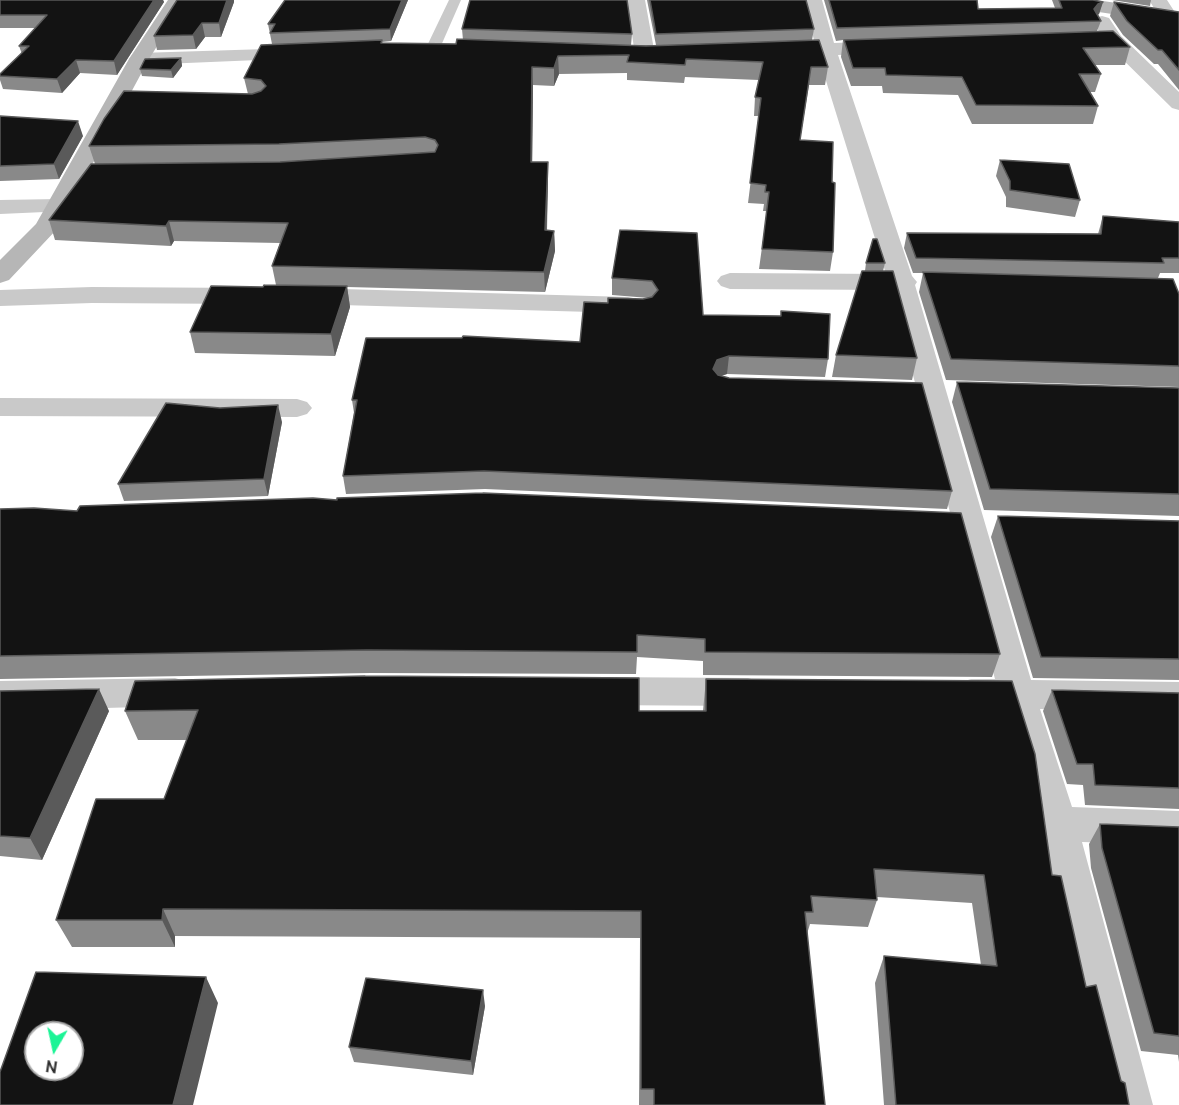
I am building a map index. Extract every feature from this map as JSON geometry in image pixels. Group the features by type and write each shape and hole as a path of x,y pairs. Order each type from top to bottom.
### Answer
{"street":[{"path":"0,275 46,228 59,206 89,174 117,102 177,0"},
{"path":"636,0 645,55"},
{"path":"813,0 826,49 912,283 932,391 1017,694 1057,824 1129,1105"},
{"path":"1075,0 1092,5 1174,18"},
{"path":"1158,0 1174,18"},
{"path":"1102,22 1114,40 1179,104"},
{"path":"1091,41 1114,40"},
{"path":"145,51 316,45"},
{"path":"781,51 907,46"},
{"path":"411,49 457,49"},
{"path":"622,55 668,54"},
{"path":"117,102 140,102"},
{"path":"0,207 59,206"},
{"path":"730,281 912,283"},
{"path":"0,298 92,295 316,296 642,306"},
{"path":"0,407 297,408"},
{"path":"934,522 1005,524"},
{"path":"562,690 778,692"},
{"path":"0,696 204,692"},
{"path":"945,693 1179,697"},
{"path":"1057,824 1179,828"}],"lane":[{"path":"433,48 455,0"}],"building":[{"path":"0,0 154,0 114,61 76,60 57,79 0,76 29,46 19,46 47,15 0,15"},
{"path":"177,0 227,0 219,23 202,23 193,35 154,36"},
{"path":"285,0 402,0 390,29 270,33 275,24 268,24"},
{"path":"470,0 627,0 632,34 462,29"},
{"path":"650,0 806,0 814,29 656,34"},
{"path":"829,0 977,0 978,9 1062,8 1059,0 1103,2 1094,9 1101,21 837,28"},
{"path":"1114,2 1179,12 1179,70 1162,50 1158,50 1127,21"},
{"path":"1113,31 1130,47 1083,48 1101,74 1079,74 1098,106 976,105 962,77 886,75 885,68 853,68 844,40"},
{"path":"457,39 646,46 819,40 828,67 811,67 800,140 833,142 832,182 835,183 833,252 762,249 769,192 765,192 766,185 750,183 761,98 755,97 763,62 686,59 685,65 627,62 629,55 558,56 554,68 532,67 531,162 548,162 545,230 554,231 544,272 272,266 288,223 169,221 166,226 49,220 91,164 280,162 435,152 438,145 435,140 425,137 279,144 89,146 104,119 124,91 252,94 261,91 266,86 261,80 244,78 261,45 382,40 381,43 456,44"},
{"path":"181,58 171,70 140,69 145,59"},
{"path":"0,116 78,121 54,164 0,166"},
{"path":"1000,160 1069,164 1080,200 1010,190 1010,181"},
{"path":"1103,216 1179,222 1179,258 1162,258 1164,263 916,258 907,233 1101,234"},
{"path":"620,230 697,233 703,315 781,316 781,311 830,314 828,359 729,356 717,360 713,369 718,375 729,378 922,383 952,491 484,471 343,476 357,400 352,400 366,338 462,338 463,336 580,342 584,302 608,303 608,298 643,299 652,297 658,290 652,281 612,278"},
{"path":"873,239 877,239 885,263 866,263"},
{"path":"862,271 893,271 917,358 836,355"},
{"path":"923,272 1173,279 1179,294 1179,366 951,359"},
{"path":"264,285 347,286 331,334 190,332 211,286 263,287"},
{"path":"957,382 1179,388 1179,494 990,489"},
{"path":"166,403 220,408 278,405 264,479 118,484"},
{"path":"483,493 961,513 1000,654 705,652 705,639 637,635 637,652 367,650 0,656 0,509 34,508 77,511 80,506 313,498 337,500 337,498"},
{"path":"998,516 1179,521 1179,659 1041,657"},
{"path":"365,676 639,678 639,711 706,711 706,679 1012,681 1035,754 1052,875 1061,876 1086,987 1096,985 1121,1081 1125,1083 1129,1105 896,1105 884,956 997,966 984,875 874,869 877,900 811,896 813,912 805,912 825,1105 654,1105 654,1089 641,1089 641,911 163,909 162,920 56,920 96,799 164,799 198,710 125,711 135,681"},
{"path":"99,689 30,838 0,836 0,691"},
{"path":"1052,690 1179,693 1179,788 1095,785 1093,764 1077,764"},
{"path":"1100,824 1179,827 1179,1036 1154,1033 1102,848"},
{"path":"36,972 206,977 173,1105 0,1105 0,1072"},
{"path":"366,978 483,990 471,1061 349,1047"}]}
